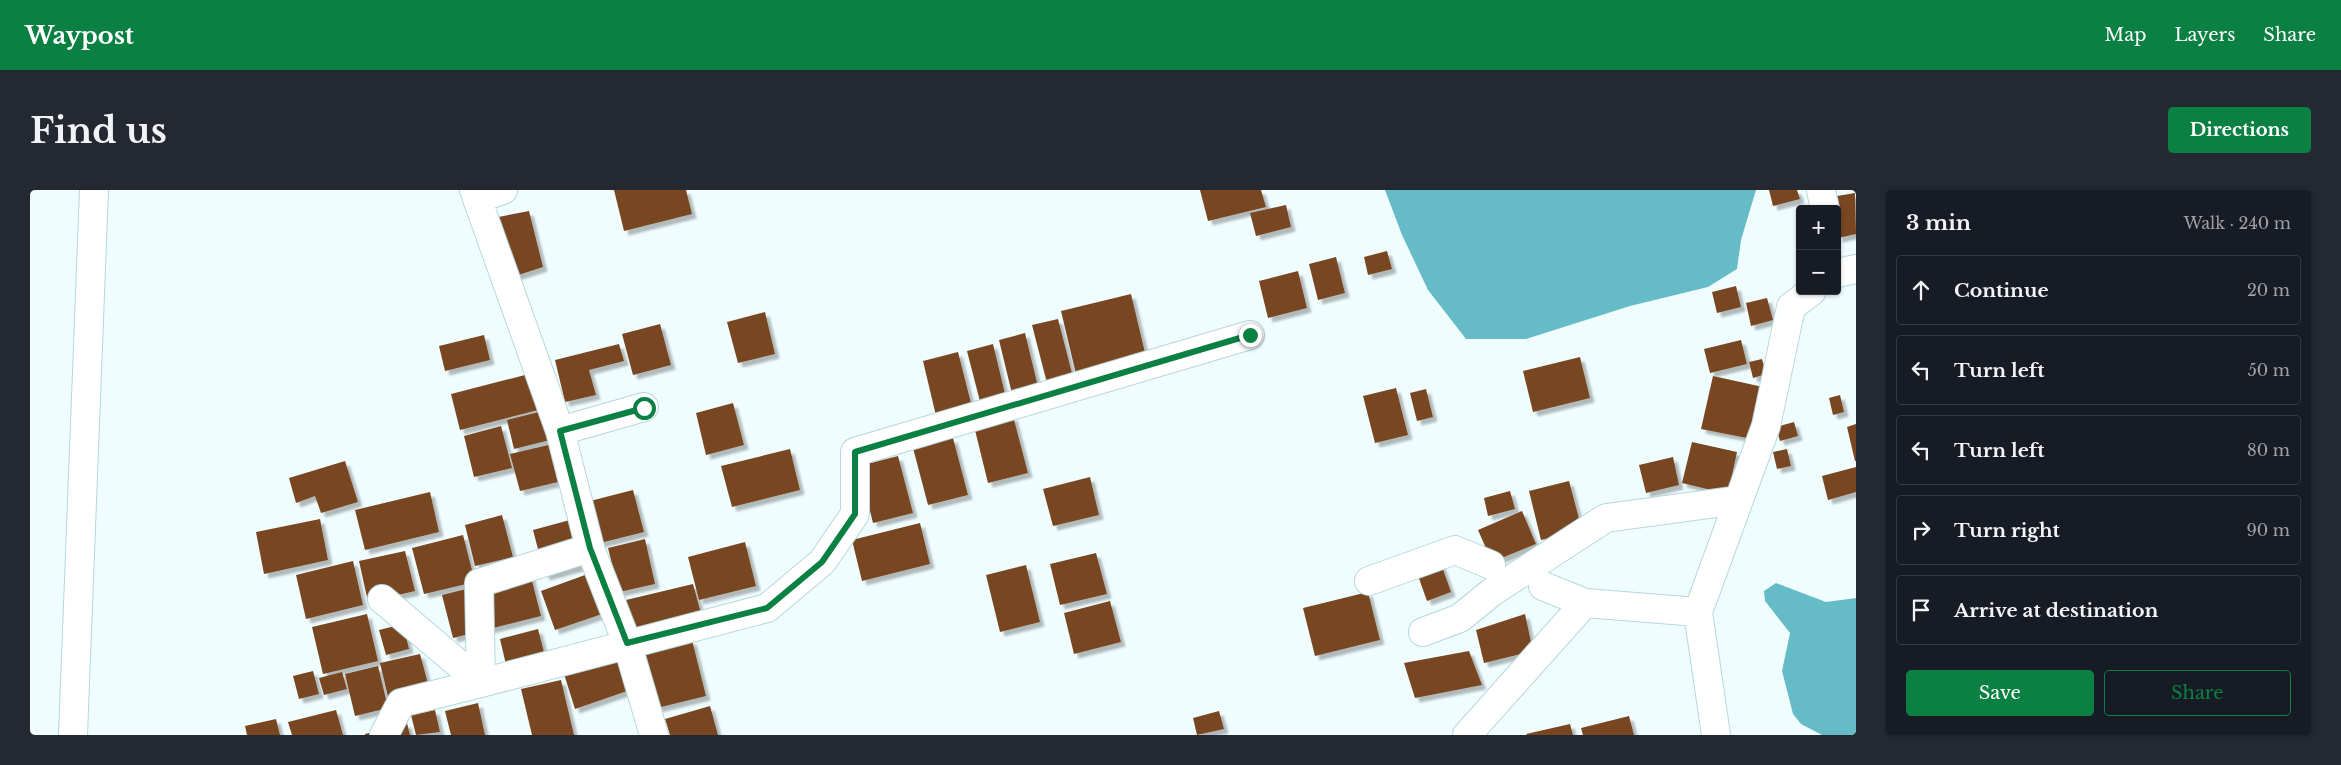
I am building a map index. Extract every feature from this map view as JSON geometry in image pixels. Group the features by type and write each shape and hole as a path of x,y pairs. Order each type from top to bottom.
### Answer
{"street":[{"path":"73,735 94,190"},
{"path":"503,190 476,194 560,431 590,548 627,643 654,735"},
{"path":"1821,190 1823,205"},
{"path":"1841,272 1856,269"},
{"path":"1716,735 1698,612 1766,426 1791,307 1807,295"},
{"path":"384,735 401,702 481,684 627,643 767,608 822,562 855,514 855,452 1250,335"},
{"path":"560,431 644,408"},
{"path":"1423,632 1460,618 1492,592 1606,518 1739,500"},
{"path":"481,684 479,583 590,548"},
{"path":"1369,581 1455,550 1491,565"},
{"path":"1543,586 1585,603 1698,612"},
{"path":"382,599 481,684"},
{"path":"1467,735 1585,603"}],"water":[{"path":"1385,190 1756,190 1741,240 1737,269 1708,287 1630,306 1526,339 1466,339 1428,290 1402,235"},
{"path":"1776,583 1826,602 1856,598 1856,735 1822,735 1801,724 1793,714 1782,671 1790,633 1765,601 1764,591"}],"building":[{"path":"614,190 686,190 692,214 624,231"},
{"path":"1200,190 1261,190 1266,207 1208,221"},
{"path":"1769,190 1797,190 1800,199 1773,206"},
{"path":"1855,193 1856,234 1841,237 1841,205 1835,205 1831,197"},
{"path":"1286,205 1291,227 1256,236 1250,213"},
{"path":"529,211 543,267 509,278 488,219"},
{"path":"1387,251 1392,269 1368,275 1364,257"},
{"path":"1336,257 1345,293 1318,300 1309,264"},
{"path":"1298,271 1307,308 1268,318 1259,281"},
{"path":"1736,286 1741,307 1717,313 1712,292"},
{"path":"1131,294 1146,357 1076,374 1061,311"},
{"path":"1767,298 1773,320 1751,326 1746,303"},
{"path":"765,312 775,354 738,363 727,322"},
{"path":"1058,319 1074,381 1048,387 1032,325"},
{"path":"660,324 671,365 633,375 622,334"},
{"path":"1025,333 1040,395 1014,402 999,340"},
{"path":"484,335 490,360 445,371 439,346"},
{"path":"1741,340 1747,364 1710,373 1704,349"},
{"path":"619,344 624,361 589,370 596,395 565,402 555,360"},
{"path":"993,344 1008,406 983,413 967,351"},
{"path":"958,352 973,411 937,420 923,361"},
{"path":"1580,357 1590,398 1533,412 1523,371"},
{"path":"1762,359 1766,374 1753,378 1749,362"},
{"path":"529,374 538,410 460,430 451,394"},
{"path":"1713,376 1763,387 1752,439 1701,429"},
{"path":"1396,388 1408,435 1375,443 1363,396"},
{"path":"1426,389 1433,417 1417,421 1410,393"},
{"path":"1840,395 1844,412 1833,415 1829,398"},
{"path":"733,403 744,445 706,455 696,413"},
{"path":"547,410 554,439 514,449 507,420"},
{"path":"1013,416 1028,473 988,483 974,426"},
{"path":"1794,422 1798,436 1780,441 1776,427"},
{"path":"1856,424 1856,461 1855,461 1847,427"},
{"path":"501,426 512,468 474,477 464,436"},
{"path":"953,438 968,495 928,505 913,448"},
{"path":"561,442 564,456 553,459 558,482 520,491 510,454"},
{"path":"1692,442 1737,452 1728,494 1682,483"},
{"path":"790,449 800,490 732,507 721,466"},
{"path":"1787,449 1791,466 1777,469 1773,452"},
{"path":"898,456 913,513 873,523 859,466"},
{"path":"1673,457 1679,485 1646,493 1639,465"},
{"path":"345,461 358,502 321,513 315,496 296,503 289,478"},
{"path":"1856,467 1856,492 1828,500 1822,476"},
{"path":"1090,477 1099,515 1053,526 1043,489"},
{"path":"1569,481 1582,530 1541,540 1529,491"},
{"path":"633,490 644,532 600,543 590,501"},
{"path":"1510,491 1515,509 1488,516 1484,498"},
{"path":"430,492 439,532 365,550 355,510"},
{"path":"1522,511 1536,544 1492,562 1478,530"},
{"path":"502,515 513,557 475,566 465,525"},
{"path":"581,517 594,563 545,576 533,530"},
{"path":"320,519 328,560 264,574 256,532"},
{"path":"920,523 930,564 862,581 852,540"},
{"path":"463,535 475,582 424,594 412,548"},
{"path":"645,539 655,584 619,592 608,548"},
{"path":"745,542 756,586 699,600 688,557"},
{"path":"405,551 415,591 368,602 359,561"},
{"path":"1096,553 1107,594 1060,605 1050,564"},
{"path":"353,561 363,605 306,619 296,575"},
{"path":"1440,561 1451,592 1427,601 1416,570"},
{"path":"1026,565 1040,622 1000,632 986,575"},
{"path":"596,571 611,611 555,630 541,591"},
{"path":"530,573 541,616 453,638 442,595"},
{"path":"693,584 702,617 634,634 626,600"},
{"path":"1368,592 1380,640 1315,656 1303,608"},
{"path":"1110,601 1121,642 1074,654 1064,613"},
{"path":"367,614 378,661 323,674 312,627"},
{"path":"1525,614 1533,651 1484,663 1476,630"},
{"path":"403,624 409,649 386,655 379,630"},
{"path":"538,629 546,660 507,669 500,639"},
{"path":"692,640 706,696 657,708 643,653"},
{"path":"1469,651 1482,685 1415,698 1404,663"},
{"path":"420,654 430,691 389,701 380,663"},
{"path":"619,655 630,690 575,709 564,674"},
{"path":"378,666 388,708 355,716 345,674"},
{"path":"313,671 319,694 299,699 293,676"},
{"path":"342,672 347,689 324,695 319,678"},
{"path":"561,680 574,735 532,735 521,689"},
{"path":"478,703 485,735 451,735 445,711"},
{"path":"710,706 718,735 670,735 665,719"},
{"path":"336,710 343,735 292,735 288,722"},
{"path":"435,710 440,732 416,735 411,715"},
{"path":"1219,711 1224,729 1197,735 1193,718"},
{"path":"1629,716 1634,735 1583,735 1581,728"},
{"path":"276,719 280,735 247,735 245,726"},
{"path":"407,723 410,735 365,735 365,734"},
{"path":"1570,724 1573,735 1526,734"}],"route":[{"path":"644,408 560,431 590,548 627,643 767,608 822,562 855,514 855,452 1250,335"}]}
